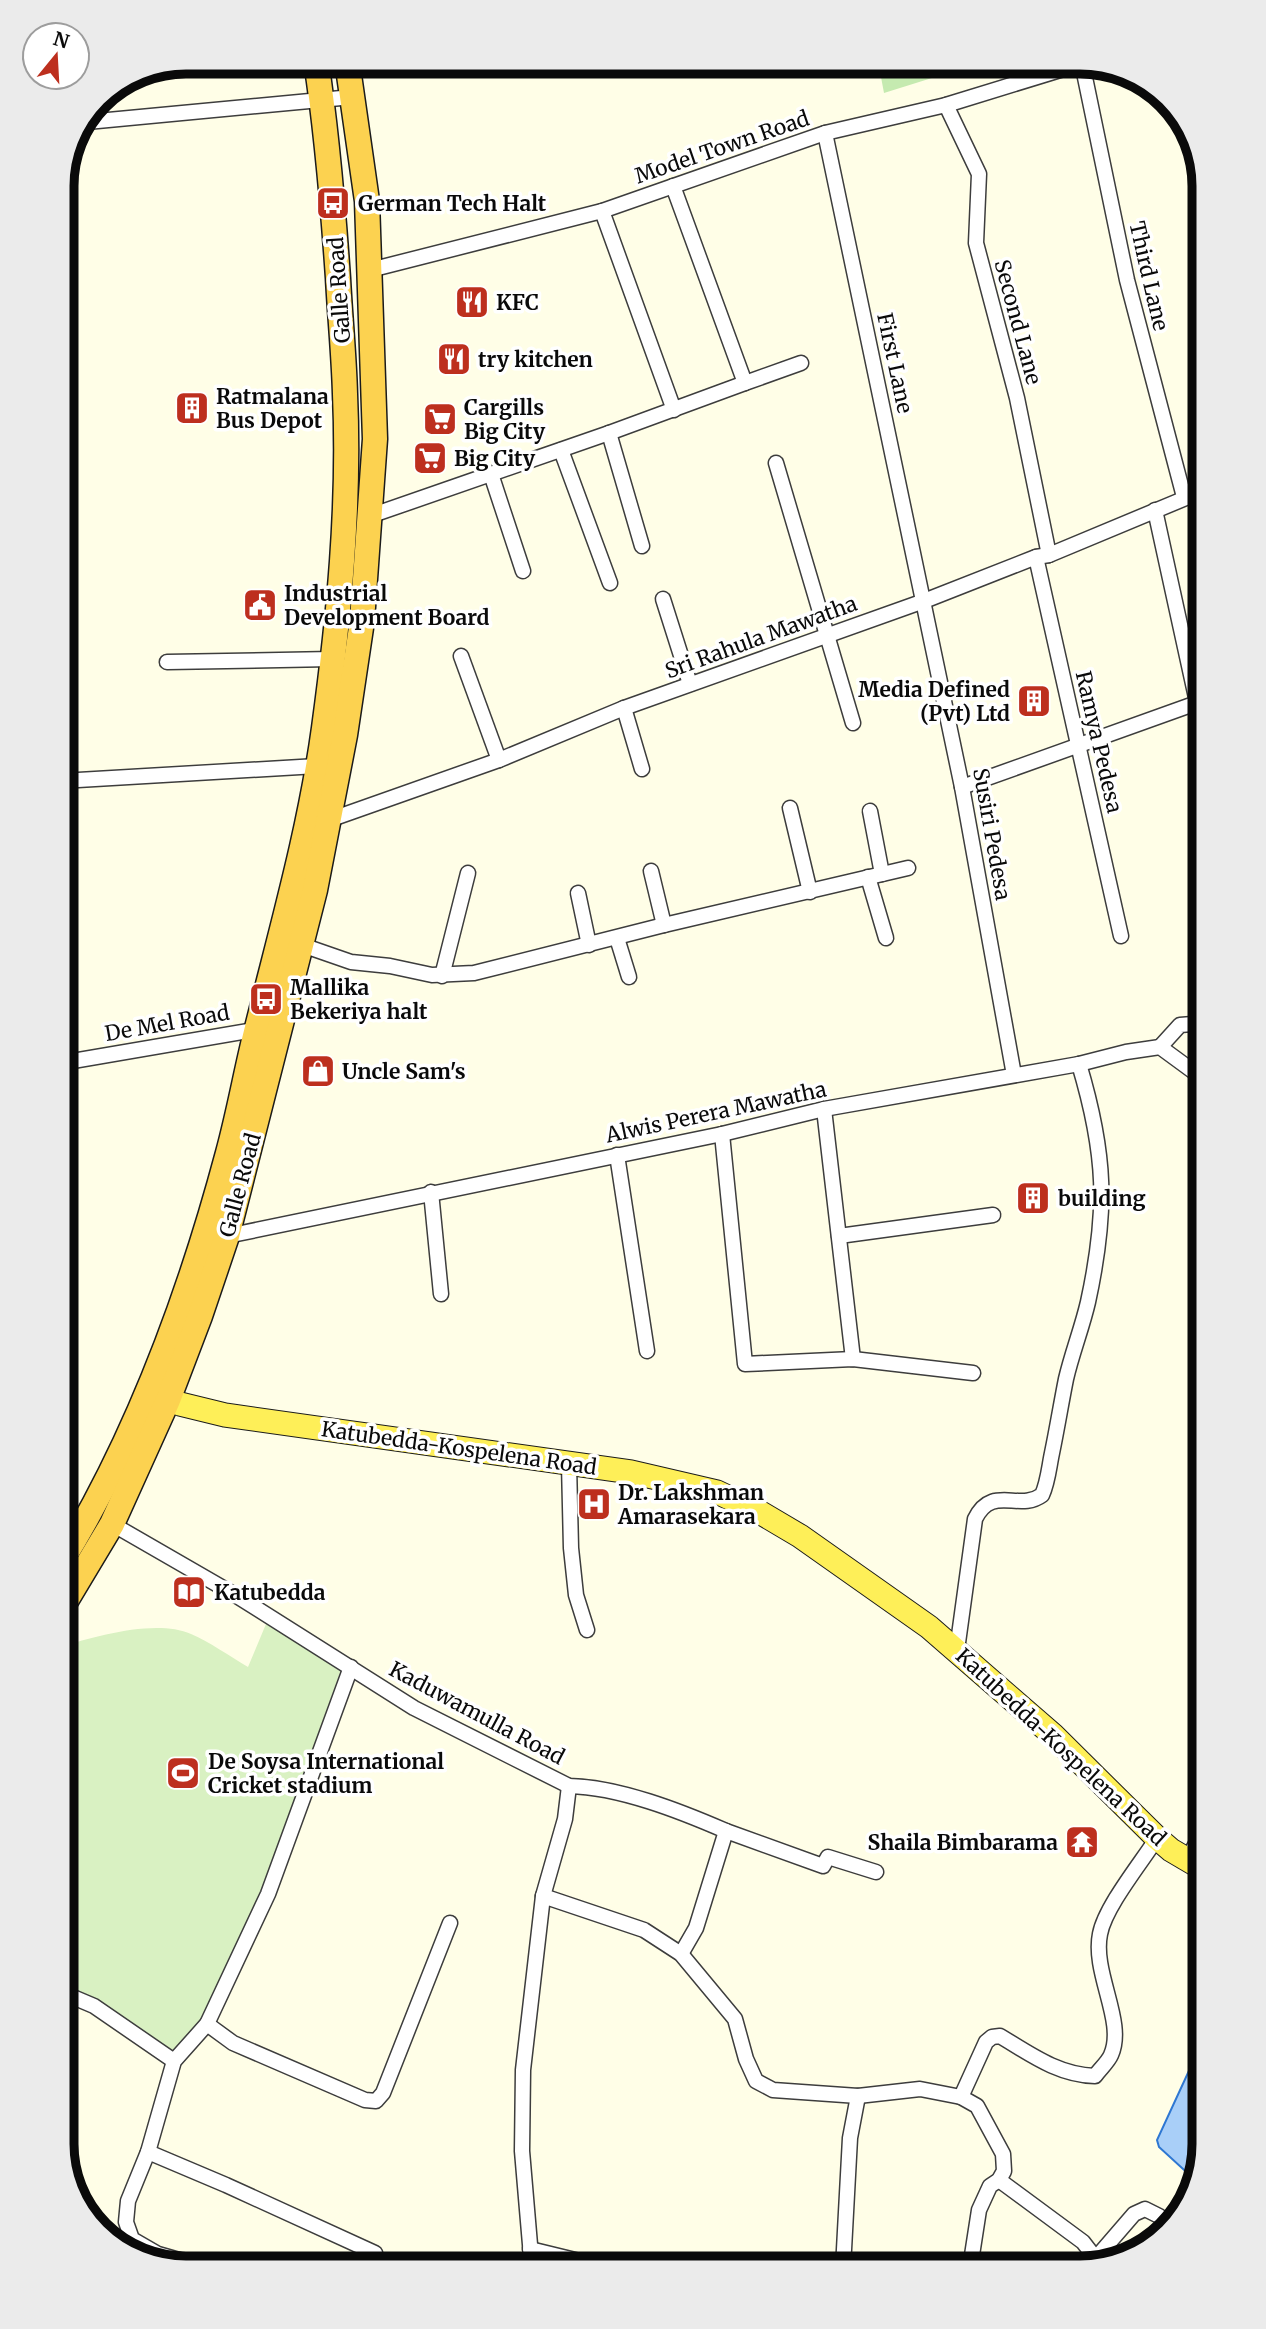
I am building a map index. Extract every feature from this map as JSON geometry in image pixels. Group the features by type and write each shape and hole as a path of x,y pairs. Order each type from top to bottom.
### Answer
{"highway":[{"name":"Galle Road","path":"73,1542 200,1316 227,1236 317,766 332,659 344,519 346,397 334,215 318,74"},
{"name":"Galle Road","path":"268,1032 302,945 345,735 362,621 375,439 367,201 349,74"},
{"path":"157,1396 229,1150 268,1032"},
{"name":"Galle Road","path":"73,1589 112,1524 157,1396"}],"main road":[{"name":"Katubedda-Kospelena Road","path":"157,1396 225,1415 631,1472 688,1484 728,1497 800,1536 957,1650 1053,1735 1157,1838 1192,1862"}],"street":[{"name":"Model Town Road","path":"370,270 603,211 825,133 946,105 1045,74"},
{"name":"Third Lane","path":"1086,74 1127,280 1184,498"},
{"path":"94,121 352,97"},
{"name":"Second Lane","path":"946,105 979,174 976,243 1017,398 1043,556"},
{"name":"First Lane","path":"825,133 924,601"},
{"path":"673,186 745,383"},
{"path":"603,211 674,410"},
{"path":"344,519 370,516 801,363"},
{"path":"608,433 642,546"},
{"path":"561,450 610,583"},
{"path":"776,463 853,723"},
{"path":"491,474 523,570"},
{"name":"Sri Rahula Mawatha","path":"329,820 499,760 624,708 924,601 1192,495"},
{"path":"1155,510 1192,664"},
{"name":"Ramya Pedesa","path":"1043,556 1077,745 1121,936"},
{"path":"663,599 690,684"},
{"name":"Susiri Pedesa","path":"924,601 962,788 1014,1075"},
{"path":"461,656 499,760"},
{"path":"167,662 332,659"},
{"path":"962,788 1192,705"},
{"path":"624,708 642,769"},
{"path":"74,780 317,766"},
{"path":"790,808 810,892"},
{"path":"870,811 875,875 886,938"},
{"path":"302,945 351,962 442,976 474,973 908,868"},
{"path":"651,871 664,925"},
{"path":"442,976 468,873"},
{"path":"578,893 589,945"},
{"path":"617,938 629,977"},
{"path":"1192,1024 1180,1025 1160,1047 1192,1070"},
{"name":"De Mel Road","path":"74,1061 268,1032"},
{"name":"Alwis Perera Mawatha","path":"227,1236 722,1134 824,1109 1160,1047"},
{"path":"957,1650 975,1519 984,1505 993,1501 1028,1501 1042,1495 1067,1376 1087,1304 1102,1220 1102,1189 1099,1142 1079,1064"},
{"path":"824,1109 853,1359"},
{"path":"722,1134 745,1364 853,1359 973,1373"},
{"path":"617,1155 648,1351"},
{"path":"431,1192 441,1294"},
{"path":"839,1236 993,1215"},
{"path":"569,1464 571,1548 576,1595 587,1630"},
{"name":"Kaduwamulla Road","path":"112,1524 237,1596 414,1708 569,1786 591,1786 686,1813 726,1831 823,1866 828,1857 876,1872"},
{"path":"152,2251 132,2239 126,2222 128,2201 148,2152 174,2061 207,2024 268,1894 351,1667"},
{"path":"531,2255 522,2151 523,2070 543,1896 565,1819 569,1786"},
{"path":"681,1954 696,1928 726,1831"},
{"path":"961,2097 986,2042 992,2038 1000,2036 1053,2068 1076,2075 1095,2076 1111,2056 1117,2036 1099,1962 1099,1936 1104,1919 1157,1838"},
{"path":"543,1896 644,1930 681,1954 735,2020 746,2059 756,2081 774,2090 798,2094 859,2096 920,2089 961,2097 977,2106 1003,2154 1004,2171 999,2180 990,2186 979,2210 972,2256"},
{"path":"207,2024 233,2043 365,2100 376,2101 383,2093 450,1923"},
{"path":"73,1997 94,2006 174,2061"},
{"path":"844,2256 850,2138 859,2096"},
{"path":"148,2152 375,2253"},
{"path":"999,2180 1083,2242 1093,2254"},
{"path":"1104,2252 1133,2214 1145,2209 1162,2219"},
{"path":"530,2249 556,2255"}],"green space":[{"path":"880,74 945,74 884,93"},
{"name":"De Soysa International Cricket stadium","path":"266,1624 342,1667 266,1879 208,2015 174,2056 98,2004 73,1991 73,1643 126,1631 161,1628 177,1630 205,1641 248,1667"}],"water":[{"path":"1192,2064 1192,2158 1188,2174 1159,2147 1157,2140"}],"place":[{"name":"German Tech Halt","path":"333,203"},
{"name":"KFC","path":"472,302"},
{"name":"try kitchen","path":"454,359"},
{"name":"Ratmalana Bus Depot","path":"192,408"},
{"name":"Cargills Big City","path":"440,419"},
{"name":"Big City","path":"430,458"},
{"name":"Industrial Development Board","path":"260,605"},
{"name":"Media Defined (Pvt) Ltd","path":"1034,701"},
{"name":"Mallika Bekeriya halt","path":"266,999"},
{"name":"Uncle Sam's","path":"318,1071"},
{"name":"building","path":"1033,1198"},
{"name":"Dr. Lakshman Amarasekara","path":"594,1504"},
{"name":"Katubedda","path":"189,1592"},
{"name":"De Soysa International Cricket stadium","path":"183,1773"},
{"name":"Shaila Bimbarama","path":"1082,1842"}]}
